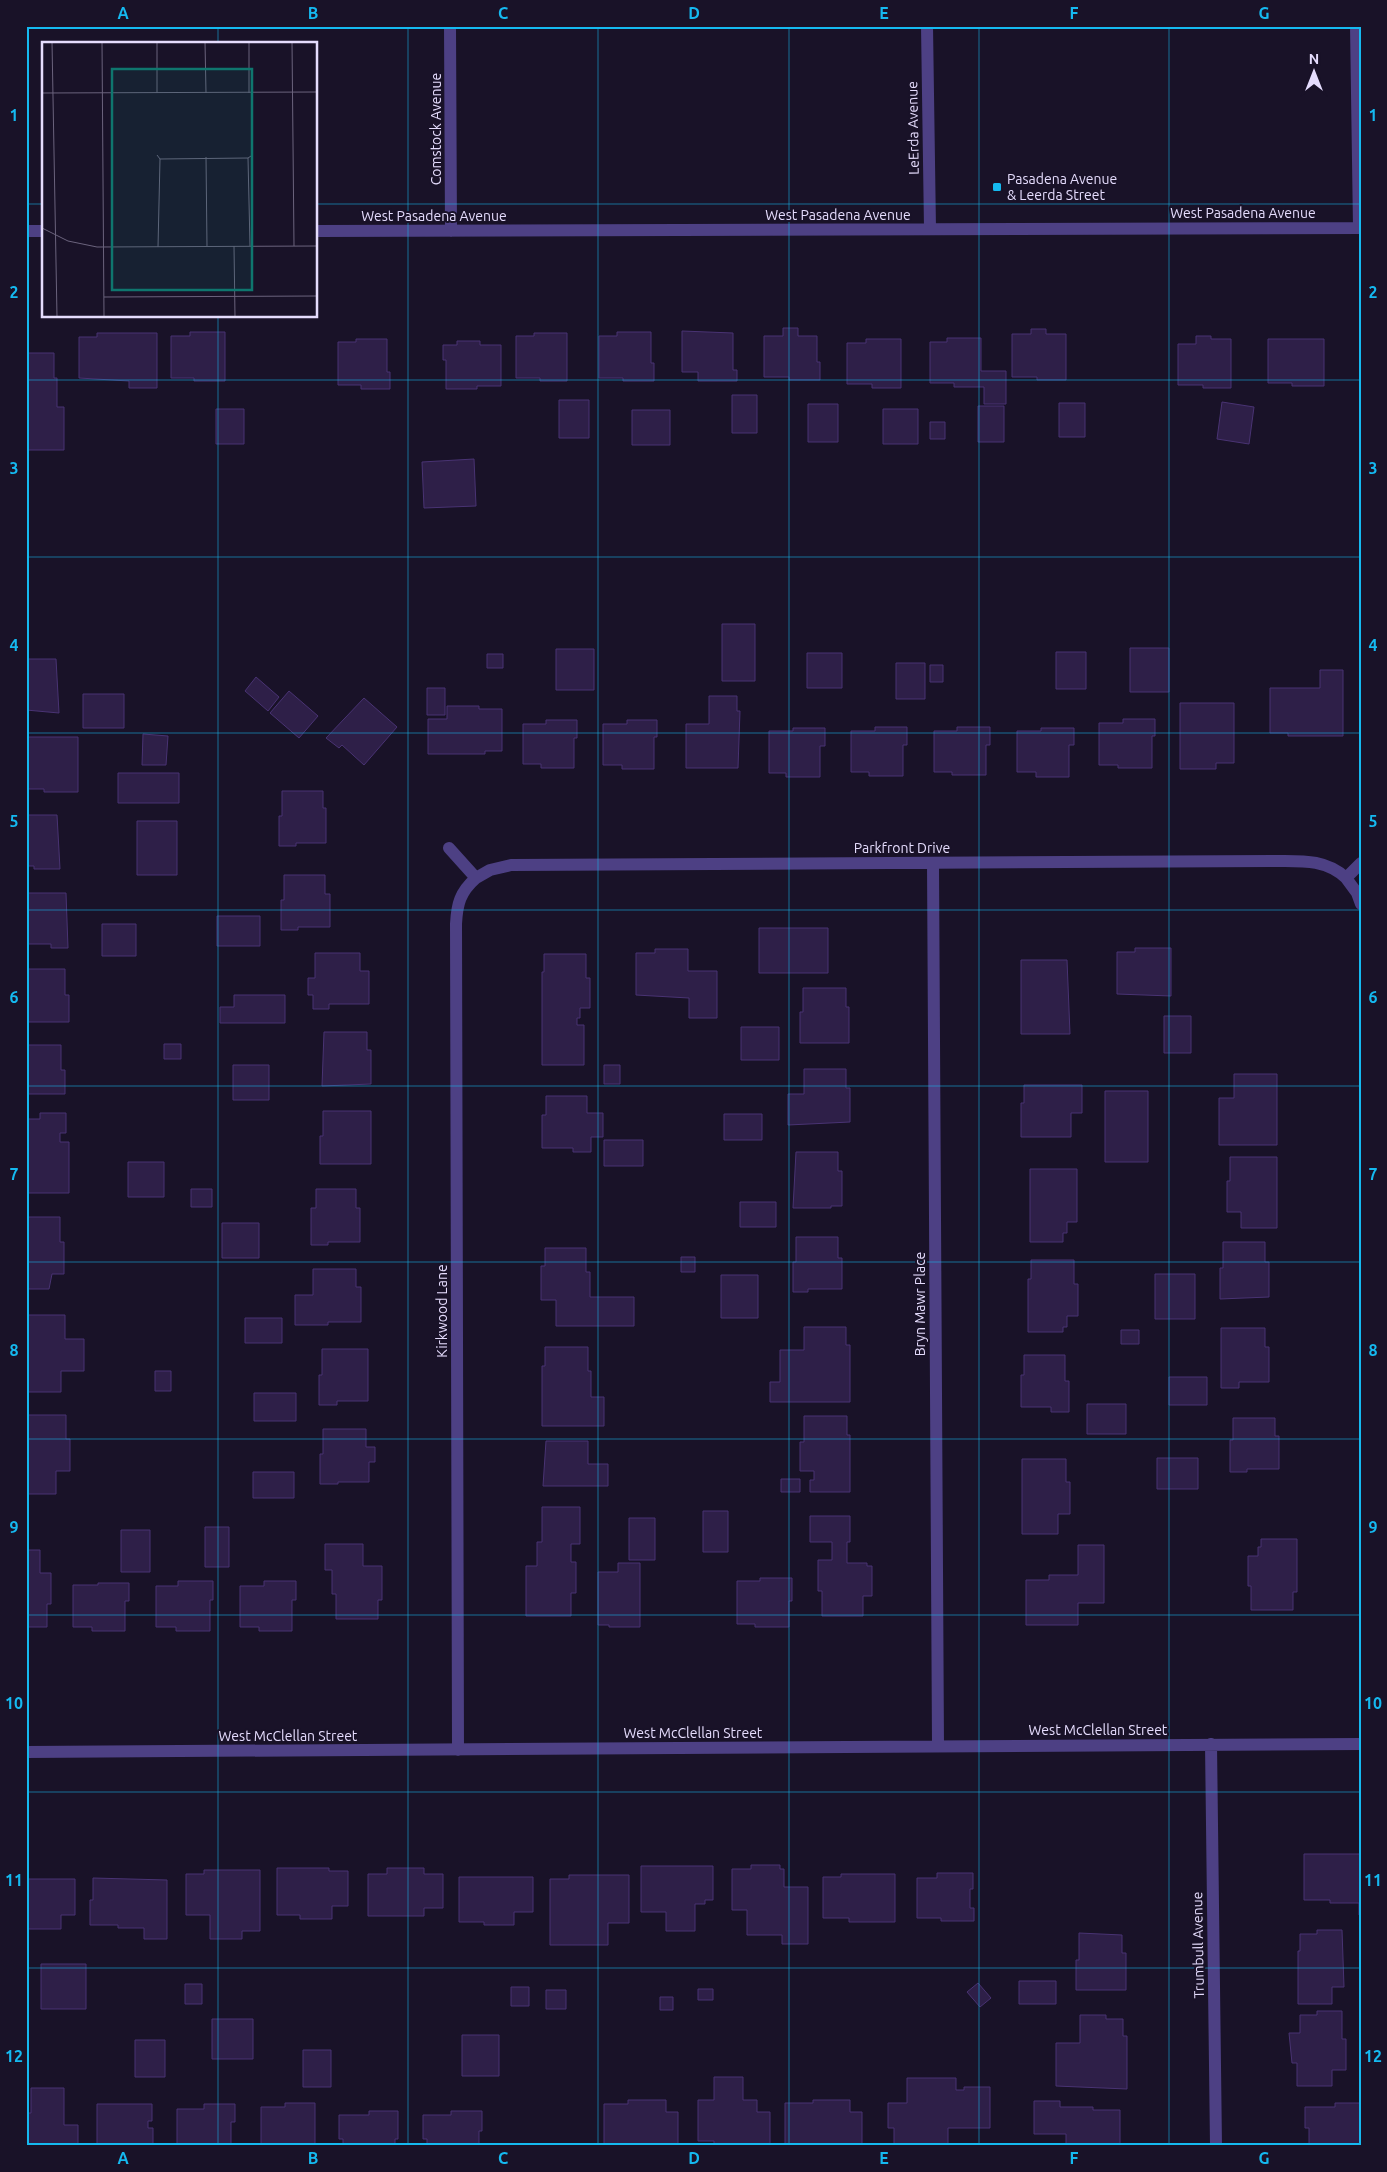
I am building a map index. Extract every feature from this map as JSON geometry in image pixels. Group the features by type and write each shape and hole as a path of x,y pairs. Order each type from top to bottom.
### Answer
{"street":[{"name":"Comstock Avenue","path":"450,26 451,231"},
{"name":"LeErda Avenue","path":"927,26 930,229"},
{"path":"1356,26 1360,228"},
{"name":"West Pasadena Avenue","path":"318,231 1360,228"},
{"path":"26,231 42,231"},
{"path":"449,848 476,878"},
{"name":"Parkfront Drive","path":"476,878 490,870 511,865 1302,861 1324,864 1346,878"},
{"name":"Bryn Mawr Place","path":"933,863 938,1746"},
{"path":"1361,863 1346,878 1357,893 1361,904"},
{"name":"Kirkwood Lane","path":"458,1750 456,924 457,907 462,893 476,878"},
{"name":"Trumbull Avenue","path":"1210,1744 1216,2146"},
{"name":"West McClellan Street","path":"26,1752 1361,1744"}],"building":[{"path":"783,328 798,328 798,336 817,336 817,362 820,362 820,380 789,380 789,377 764,377 764,336 783,336"},
{"path":"1031,329 1046,329 1046,334 1066,334 1066,380 1037,380 1037,377 1012,377 1012,334 1031,334"},
{"path":"682,331 733,333 733,370 737,370 737,381 698,381 698,372 682,372"},
{"path":"190,332 225,332 225,381 194,381 194,378 171,378 171,336 190,336"},
{"path":"617,332 651,332 651,363 654,363 654,381 623,381 623,378 599,378 599,336 617,336"},
{"path":"97,333 157,333 157,388 129,388 129,381 79,378 79,337 97,337"},
{"path":"534,333 567,333 567,381 540,381 540,378 516,378 516,336 534,336"},
{"path":"1196,336 1211,336 1211,339 1231,339 1231,388 1203,388 1203,385 1178,385 1178,344 1196,344"},
{"path":"947,338 981,338 981,371 1006,371 1006,404 984,404 984,387 954,387 954,383 930,383 930,342 947,342"},
{"path":"356,339 387,339 387,372 390,372 390,389 361,389 361,385 338,385 338,342 356,342"},
{"path":"866,339 901,339 901,388 872,388 872,384 847,384 847,343 866,343"},
{"path":"1268,339 1324,339 1324,386 1292,386 1292,383 1268,383"},
{"path":"457,341 480,341 480,345 501,345 501,386 477,386 477,389 446,389 446,360 443,360 443,345 457,345"},
{"path":"26,353 54,353 54,378 57,378 57,407 64,407 64,450 26,450"},
{"path":"732,395 757,395 757,433 732,433"},
{"path":"559,400 589,400 589,438 559,438"},
{"path":"1222,402 1254,407 1249,444 1217,439"},
{"path":"1059,403 1085,403 1085,437 1059,437"},
{"path":"808,404 838,404 838,442 808,442"},
{"path":"978,406 1004,406 1004,442 978,442"},
{"path":"216,409 244,409 244,444 216,444"},
{"path":"883,409 918,409 918,444 883,444"},
{"path":"632,410 670,410 670,445 632,445"},
{"path":"930,422 945,422 945,439 930,439"},
{"path":"474,459 476,506 424,508 422,462"},
{"path":"722,624 755,624 755,681 722,681"},
{"path":"1130,648 1169,648 1169,692 1130,692"},
{"path":"556,649 594,649 594,690 556,690"},
{"path":"1056,652 1086,652 1086,689 1056,689"},
{"path":"807,653 842,653 842,688 807,688"},
{"path":"487,654 503,654 503,668 487,668"},
{"path":"26,659 56,659 59,713 26,710"},
{"path":"896,663 925,663 925,699 896,699"},
{"path":"930,665 943,665 943,682 930,682"},
{"path":"1320,670 1343,670 1343,736 1288,736 1288,733 1270,733 1270,688 1320,688"},
{"path":"256,677 279,697 268,711 245,691"},
{"path":"427,688 445,688 445,715 427,715"},
{"path":"289,691 318,716 299,738 270,713"},
{"path":"83,694 124,694 124,728 83,728"},
{"path":"709,696 737,696 737,711 740,711 738,768 686,768 686,724 709,724"},
{"path":"364,698 397,727 364,765 342,745 339,748 326,738"},
{"path":"1180,703 1234,703 1234,763 1216,763 1216,769 1180,769"},
{"path":"447,706 479,706 479,709 502,709 502,751 485,751 485,754 428,754 428,719 447,719"},
{"path":"1123,719 1155,719 1155,736 1152,736 1152,768 1118,768 1118,765 1099,765 1099,723 1123,723"},
{"path":"546,720 577,720 577,738 574,738 574,768 541,768 541,764 523,764 523,724 546,724"},
{"path":"627,720 657,720 657,737 654,737 654,769 622,769 622,765 603,765 603,724 627,724"},
{"path":"875,727 907,727 907,745 903,745 903,776 869,776 869,772 851,772 851,731 875,731"},
{"path":"957,727 990,727 990,745 986,745 986,775 952,775 952,772 934,772 934,731 957,731"},
{"path":"793,728 825,728 825,746 820,746 820,777 786,777 786,773 769,773 769,731 793,731"},
{"path":"1041,728 1074,728 1074,745 1069,745 1069,777 1036,777 1036,772 1017,772 1017,731 1041,731"},
{"path":"143,734 168,736 166,765 142,765"},
{"path":"26,737 78,737 78,792 44,792 44,789 26,789"},
{"path":"118,773 179,773 179,803 118,803"},
{"path":"282,791 323,791 323,808 326,808 326,843 296,843 296,846 279,846 279,816 282,816"},
{"path":"26,815 57,815 60,869 34,869 34,866 26,866"},
{"path":"137,821 177,821 177,875 137,875"},
{"path":"284,875 325,875 325,894 330,894 330,927 298,927 298,930 281,930 281,900 284,900"},
{"path":"26,893 66,893 68,948 51,948 51,944 26,944"},
{"path":"217,916 260,916 260,946 217,946"},
{"path":"102,924 136,924 136,956 102,956"},
{"path":"759,928 828,928 828,973 759,973"},
{"path":"1135,948 1171,948 1171,996 1117,994 1117,952 1135,952"},
{"path":"655,949 688,949 688,971 717,971 717,1018 689,1018 689,998 636,995 636,953 655,953"},
{"path":"315,953 360,953 360,971 369,971 369,1004 329,1004 329,1009 313,1009 313,995 308,995 308,978 315,978"},
{"path":"544,954 586,954 586,978 590,978 590,1008 580,1008 580,1018 577,1018 577,1025 584,1025 584,1065 542,1065 542,972 544,972"},
{"path":"1021,960 1067,960 1070,1034 1021,1034"},
{"path":"26,969 65,969 65,995 69,995 69,1022 26,1022"},
{"path":"803,988 846,988 846,1007 849,1007 849,1043 800,1043 800,1012 803,1012"},
{"path":"234,995 285,995 285,1023 220,1023 220,1007 234,1007"},
{"path":"1164,1016 1191,1016 1191,1053 1164,1053"},
{"path":"741,1027 779,1027 779,1060 741,1060"},
{"path":"324,1032 367,1032 367,1050 371,1050 371,1084 322,1086"},
{"path":"164,1044 181,1044 181,1059 164,1059"},
{"path":"26,1045 61,1045 61,1070 65,1070 65,1094 26,1094"},
{"path":"233,1065 269,1065 269,1100 233,1100"},
{"path":"604,1065 620,1065 620,1084 604,1084"},
{"path":"804,1069 846,1069 846,1088 850,1088 850,1122 788,1125 788,1094 804,1094"},
{"path":"1234,1074 1277,1074 1277,1145 1219,1145 1219,1098 1234,1098"},
{"path":"1024,1085 1082,1085 1082,1113 1071,1113 1071,1137 1021,1137 1021,1103 1024,1103"},
{"path":"1105,1091 1148,1091 1148,1162 1105,1162"},
{"path":"546,1096 587,1096 587,1113 603,1113 603,1137 591,1137 591,1152 573,1152 573,1148 542,1148 542,1115 546,1115"},
{"path":"323,1111 371,1111 371,1164 320,1164 320,1136 323,1136"},
{"path":"40,1113 66,1113 66,1133 60,1133 60,1142 69,1142 69,1193 26,1193 26,1119 40,1119"},
{"path":"724,1114 762,1114 762,1140 724,1140"},
{"path":"604,1140 643,1140 643,1166 604,1166"},
{"path":"796,1152 838,1152 838,1171 842,1171 842,1206 831,1206 831,1208 793,1208"},
{"path":"1230,1157 1277,1157 1277,1228 1241,1228 1241,1212 1227,1212 1227,1181 1230,1181"},
{"path":"128,1162 164,1162 164,1197 128,1197"},
{"path":"1030,1169 1077,1169 1077,1222 1067,1222 1067,1233 1063,1233 1063,1242 1030,1242"},
{"path":"191,1189 212,1189 212,1207 191,1207"},
{"path":"316,1189 356,1189 356,1208 360,1208 360,1242 328,1242 328,1245 311,1245 311,1208 316,1208"},
{"path":"740,1202 776,1202 776,1227 740,1227"},
{"path":"26,1217 60,1217 60,1242 64,1242 64,1274 52,1274 49,1289 26,1289"},
{"path":"222,1223 259,1223 259,1258 222,1258"},
{"path":"796,1237 838,1237 838,1258 842,1258 842,1289 808,1289 808,1292 793,1292 793,1262 796,1262"},
{"path":"1223,1242 1265,1242 1265,1262 1269,1262 1269,1297 1220,1299 1220,1268 1223,1268"},
{"path":"545,1248 586,1248 586,1272 590,1272 590,1297 634,1297 634,1326 556,1326 556,1300 541,1300 541,1266 545,1266"},
{"path":"681,1257 695,1257 695,1272 681,1272"},
{"path":"1031,1260 1074,1260 1074,1284 1078,1284 1078,1316 1067,1316 1067,1327 1063,1327 1063,1332 1028,1332 1028,1279 1031,1279"},
{"path":"313,1269 356,1269 356,1287 361,1287 361,1322 295,1325 295,1295 313,1295"},
{"path":"1155,1274 1195,1274 1195,1319 1155,1319"},
{"path":"721,1275 758,1275 758,1318 721,1318"},
{"path":"26,1315 65,1315 65,1339 84,1339 84,1371 61,1371 61,1392 26,1392"},
{"path":"245,1318 282,1318 282,1343 245,1343"},
{"path":"804,1327 846,1327 846,1345 850,1345 850,1402 770,1402 770,1382 780,1382 780,1350 804,1350"},
{"path":"1221,1328 1265,1328 1265,1347 1269,1347 1269,1382 1239,1382 1239,1388 1221,1388"},
{"path":"1121,1330 1139,1330 1139,1344 1121,1344"},
{"path":"545,1347 588,1347 588,1371 591,1371 591,1397 604,1397 604,1426 542,1426 542,1366 545,1366"},
{"path":"322,1349 368,1349 368,1401 337,1401 337,1405 319,1405 319,1375 322,1375"},
{"path":"1024,1355 1065,1355 1065,1381 1069,1381 1069,1412 1051,1412 1051,1407 1021,1407 1021,1375 1024,1375"},
{"path":"155,1371 171,1371 171,1391 155,1391"},
{"path":"1169,1377 1207,1377 1207,1405 1169,1405"},
{"path":"254,1393 296,1393 296,1421 254,1421"},
{"path":"1087,1404 1126,1404 1126,1434 1087,1434"},
{"path":"26,1415 66,1415 66,1439 70,1439 70,1471 56,1471 56,1494 26,1494"},
{"path":"804,1416 847,1416 847,1435 850,1435 850,1492 810,1492 810,1480 814,1480 814,1471 800,1471 800,1442 804,1442"},
{"path":"1233,1418 1275,1418 1275,1436 1279,1436 1279,1469 1247,1469 1247,1472 1230,1472 1230,1440 1233,1440"},
{"path":"323,1429 366,1429 366,1447 375,1447 375,1462 369,1462 369,1482 320,1484 320,1454 323,1454"},
{"path":"546,1441 588,1441 588,1464 608,1464 608,1486 543,1486"},
{"path":"1157,1458 1198,1458 1198,1489 1157,1489"},
{"path":"1022,1459 1066,1459 1066,1482 1070,1482 1070,1514 1058,1514 1058,1534 1022,1534"},
{"path":"253,1472 294,1472 294,1498 253,1498"},
{"path":"781,1479 800,1479 800,1492 781,1492"},
{"path":"542,1507 580,1507 580,1544 571,1544 571,1562 576,1562 576,1593 571,1593 571,1616 526,1616 526,1566 537,1566 537,1542 542,1542"},
{"path":"703,1511 728,1511 728,1552 703,1552"},
{"path":"810,1516 850,1516 850,1542 847,1542 847,1563 867,1563 867,1566 872,1566 872,1596 863,1596 863,1616 822,1616 822,1591 818,1591 818,1560 832,1560 832,1542 810,1542"},
{"path":"629,1518 655,1518 655,1560 629,1560"},
{"path":"205,1527 229,1527 229,1567 205,1567"},
{"path":"121,1530 150,1530 150,1572 121,1572"},
{"path":"1261,1539 1297,1539 1297,1592 1293,1592 1293,1610 1251,1610 1251,1586 1248,1586 1248,1556 1258,1556 1258,1547 1261,1547"},
{"path":"325,1544 363,1544 363,1566 382,1566 382,1600 378,1600 378,1619 336,1619 336,1594 332,1594 332,1570 325,1570"},
{"path":"1078,1545 1104,1545 1104,1603 1078,1603 1078,1625 1026,1625 1026,1580 1049,1580 1049,1575 1078,1575"},
{"path":"26,1550 40,1550 40,1573 51,1573 51,1604 47,1604 47,1627 26,1627"},
{"path":"618,1563 640,1563 640,1627 598,1625 598,1572 618,1572"},
{"path":"760,1578 792,1578 792,1601 789,1601 789,1627 755,1627 755,1624 737,1624 737,1581 760,1581"},
{"path":"178,1581 213,1581 213,1600 210,1600 210,1631 176,1631 176,1627 156,1627 156,1586 178,1586"},
{"path":"264,1581 296,1581 296,1600 292,1600 292,1631 259,1631 259,1627 240,1627 240,1586 264,1586"},
{"path":"98,1583 129,1583 129,1601 125,1601 125,1631 92,1631 92,1627 73,1627 73,1585 98,1585"},
{"path":"1304,1854 1361,1854 1361,1915 1359,1915 1359,1903 1330,1903 1330,1900 1304,1900"},
{"path":"751,1865 780,1865 780,1869 784,1869 784,1887 808,1887 808,1944 782,1944 782,1935 747,1935 747,1910 732,1910 732,1869 751,1869"},
{"path":"641,1866 713,1866 713,1900 705,1900 705,1904 695,1904 695,1931 666,1931 666,1912 641,1912"},
{"path":"277,1868 329,1868 329,1871 348,1871 348,1906 332,1906 332,1919 300,1919 300,1915 277,1915"},
{"path":"387,1868 424,1868 424,1874 443,1874 443,1908 424,1908 424,1916 368,1916 368,1874 387,1874"},
{"path":"204,1870 260,1870 260,1931 242,1931 242,1939 210,1939 210,1915 186,1915 186,1874 204,1874"},
{"path":"937,1873 973,1873 973,1889 970,1889 970,1908 974,1908 974,1921 941,1921 941,1918 917,1918 917,1878 937,1878"},
{"path":"841,1874 895,1874 895,1922 849,1922 849,1918 823,1918 823,1877 841,1877"},
{"path":"569,1875 629,1875 629,1923 608,1923 608,1945 550,1945 550,1879 569,1879"},
{"path":"459,1877 533,1877 533,1912 514,1912 514,1925 484,1925 484,1922 459,1922"},
{"path":"93,1878 167,1880 167,1939 144,1939 144,1928 118,1928 118,1925 90,1925 90,1900 93,1900"},
{"path":"26,1879 75,1879 75,1915 61,1915 61,1929 28,1929 28,1925 26,1925"},
{"path":"1317,1930 1342,1930 1344,1987 1332,1987 1332,2004 1298,2004 1298,1951 1300,1951 1300,1934 1317,1934"},
{"path":"1079,1933 1122,1935 1122,1953 1126,1953 1126,1990 1076,1990 1076,1960 1079,1960"},
{"path":"41,1964 86,1964 86,2009 41,2009"},
{"path":"1019,1981 1056,1981 1056,2004 1019,2004"},
{"path":"978,1983 991,1998 980,2007 967,1992"},
{"path":"185,1984 202,1984 202,2004 185,2004"},
{"path":"511,1987 529,1987 529,2006 511,2006"},
{"path":"698,1989 713,1989 713,2000 698,2000"},
{"path":"546,1990 566,1990 566,2009 546,2009"},
{"path":"660,1997 673,1997 673,2010 660,2010"},
{"path":"1317,2011 1342,2011 1342,2039 1346,2039 1346,2070 1332,2070 1332,2086 1297,2086 1297,2063 1292,2063 1289,2033 1300,2033 1300,2015 1317,2015"},
{"path":"1080,2015 1106,2015 1106,2019 1123,2019 1123,2036 1127,2036 1127,2089 1056,2086 1056,2043 1080,2043"},
{"path":"212,2019 253,2019 253,2059 212,2059"},
{"path":"462,2035 499,2035 499,2076 462,2076"},
{"path":"135,2040 165,2040 165,2077 135,2077"},
{"path":"303,2050 331,2050 331,2087 303,2087"},
{"path":"714,2077 743,2077 743,2100 757,2100 757,2112 770,2112 770,2146 714,2146 714,2141 698,2141 698,2100 714,2100"},
{"path":"907,2078 956,2078 956,2090 964,2090 964,2087 990,2087 990,2128 948,2128 948,2146 894,2146 894,2128 888,2128 888,2103 907,2103"},
{"path":"31,2088 64,2088 64,2125 78,2125 78,2146 26,2146 26,2113 31,2113"},
{"path":"628,2100 666,2100 666,2112 678,2112 678,2146 604,2145 604,2104 628,2104"},
{"path":"813,2100 850,2100 850,2112 862,2112 862,2146 785,2146 785,2103 813,2103"},
{"path":"1034,2101 1060,2101 1060,2107 1093,2107 1093,2110 1120,2110 1120,2146 1066,2146 1066,2134 1034,2134"},
{"path":"285,2103 315,2103 315,2146 261,2146 261,2107 285,2107"},
{"path":"1335,2103 1361,2103 1361,2146 1309,2146 1309,2128 1305,2128 1305,2107 1335,2107"},
{"path":"97,2104 152,2104 152,2121 148,2121 148,2128 153,2128 153,2146 97,2146"},
{"path":"204,2104 235,2104 235,2122 231,2122 231,2146 177,2146 177,2109 204,2109"},
{"path":"369,2111 398,2111 398,2139 395,2139 395,2146 343,2146 343,2139 339,2139 339,2115 369,2115"},
{"path":"451,2111 482,2111 482,2131 479,2131 479,2146 427,2146 427,2139 423,2139 423,2115 451,2115"}],"place":[{"name":"Pasadena Avenue & Leerda Street","path":"997,187"}]}
